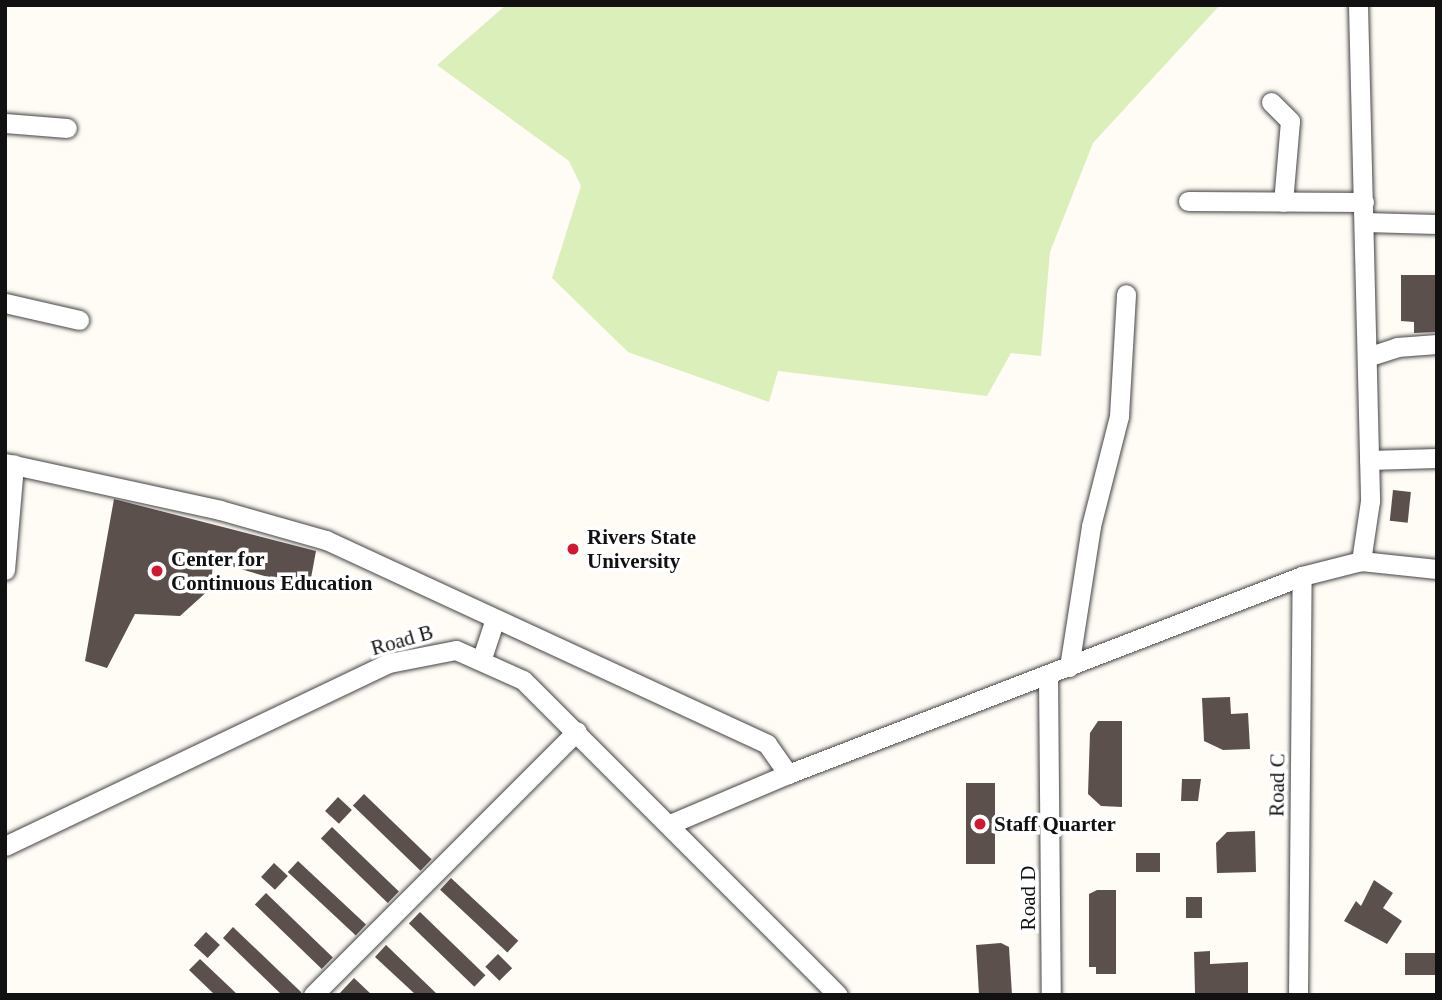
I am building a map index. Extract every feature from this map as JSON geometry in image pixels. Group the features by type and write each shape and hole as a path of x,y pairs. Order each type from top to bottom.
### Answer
{"street":[{"path":"1358,5 1369,460 1361,561"},
{"path":"1271,102 1290,121 1283,202"},
{"path":"5,123 67,128"},
{"path":"1188,201 1283,202 1436,224 1437,217"},
{"path":"1069,667 1091,526 1119,416 1126,294"},
{"path":"5,303 79,320"},
{"path":"1367,357 1397,347 1437,344"},
{"path":"1369,460 1437,458"},
{"path":"5,569 10,464 326,541 767,744 788,774"},
{"path":"670,824 788,774 1302,576 1361,561 1437,569"},
{"name":"Road C","path":"1298,995 1302,576"},
{"path":"482,658 495,619"},
{"name":"Road B","path":"5,846 389,663 456,650 482,658 523,680 670,824 838,995"},
{"name":"Road D","path":"1048,675 1051,995"},
{"path":"313,995 576,731"}],"green space":[{"path":"506,5 1220,5 1093,143 1050,252 1041,356 1011,353 987,396 778,371 769,402 628,352 552,278 581,186 569,161 437,65"}],"building":[{"path":"1401,275 1437,275 1437,332 1414,333 1414,322 1401,321"},
{"path":"1393,490 1411,492 1408,523 1390,521"},
{"name":"Center for Continuous Education","path":"114,499 316,551 309,589 213,561 211,588 180,616 135,614 107,668 85,661"},
{"path":"1230,697 1231,714 1248,713 1250,749 1223,750 1204,741 1202,698"},
{"path":"1098,721 1122,721 1122,807 1101,806 1088,794 1090,733"},
{"path":"1182,779 1201,779 1198,801 1181,801"},
{"name":"Staff Quarter","path":"966,783 995,783 995,864 966,864"},
{"path":"364,794 432,859 421,871 353,806"},
{"path":"338,797 352,810 339,824 325,811"},
{"path":"332,827 399,892 388,903 321,839"},
{"path":"1255,831 1256,872 1217,873 1216,843 1227,832"},
{"path":"1136,853 1160,853 1160,872 1136,872"},
{"path":"298,861 366,924 356,935 288,872"},
{"path":"274,863 288,876 275,890 261,877"},
{"path":"451,878 518,941 507,952 440,890"},
{"path":"1374,880 1393,893 1383,908 1402,921 1387,944 1344,921 1356,901 1361,906"},
{"path":"1097,890 1116,890 1116,974 1096,974 1096,967 1089,967 1089,894"},
{"path":"266,893 333,958 322,969 255,905"},
{"path":"1186,897 1202,897 1202,918 1186,918"},
{"path":"420,912 485,975 474,987 409,924"},
{"path":"233,927 301,992 301,995 282,995 223,938"},
{"path":"206,932 220,945 208,958 194,945"},
{"path":"1001,943 1009,947 1012,995 979,995 976,945"},
{"path":"386,945 438,995 416,995 375,957"},
{"path":"1210,951 1210,964 1248,962 1248,995 1195,993 1194,952"},
{"path":"1405,953 1437,953 1437,975 1405,975"},
{"path":"498,954 512,968 499,981 485,967"},
{"path":"200,959 238,995 215,995 189,970"},
{"path":"354,978 372,995 338,995"}],"place":[{"name":"Rivers State University","path":"573,549"},
{"name":"Center for Continuous Education","path":"157,571"},
{"name":"Staff Quarter","path":"980,824"}]}
